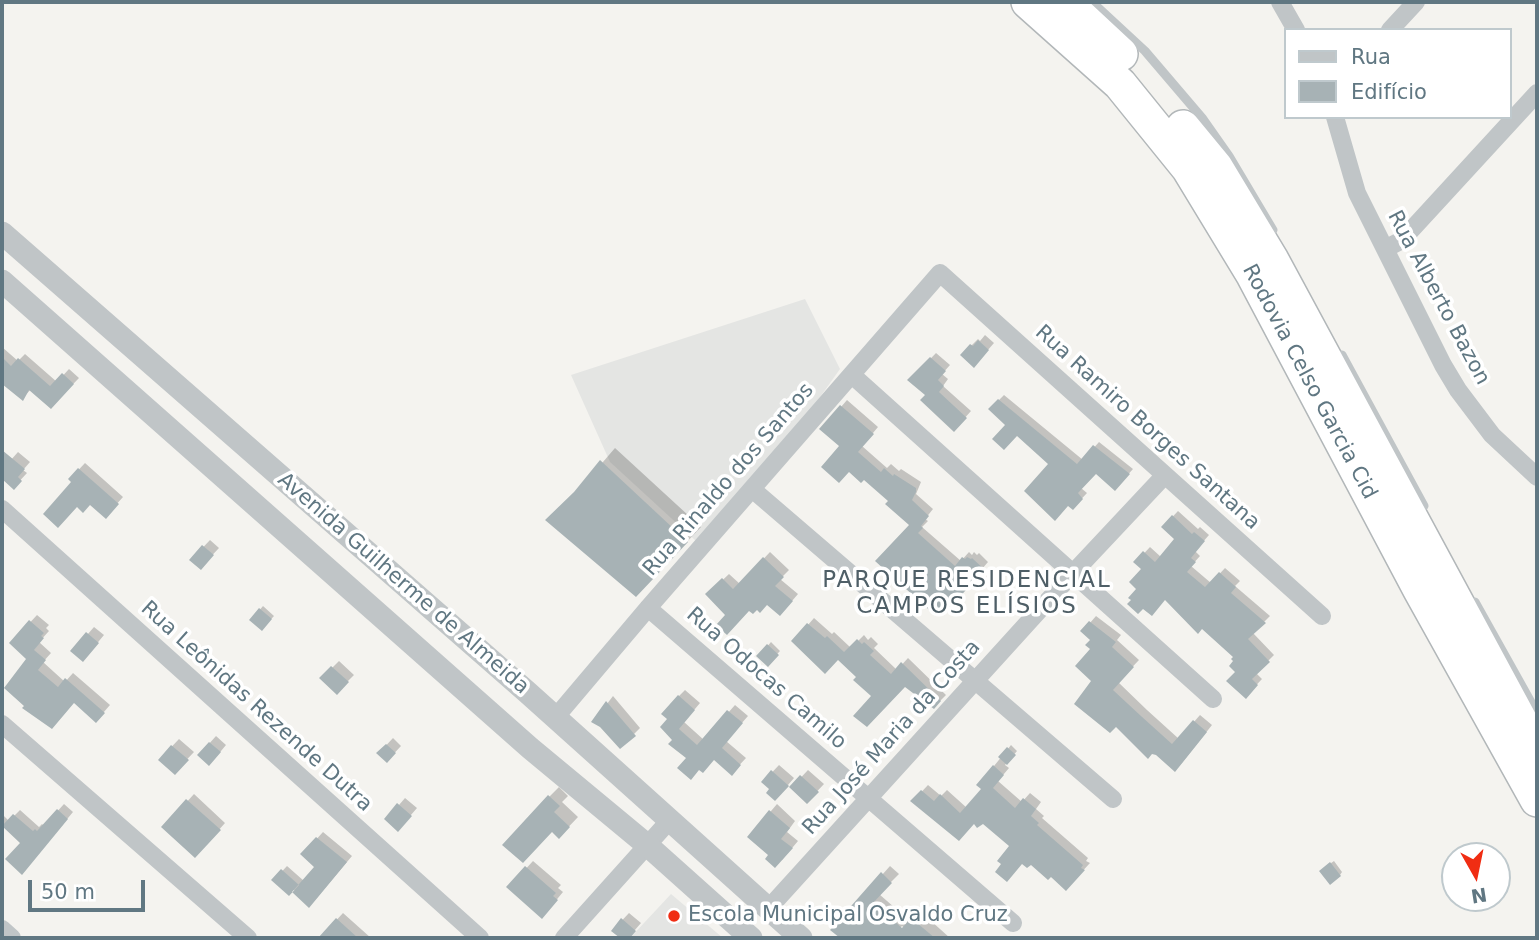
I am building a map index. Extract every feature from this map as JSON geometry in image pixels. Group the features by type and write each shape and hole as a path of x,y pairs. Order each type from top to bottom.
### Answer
{"highway":[{"name":"Rodovia Celso Garcia Cid","path":"1028,2 1120,84 1188,168 1253,275 1420,590 1537,800"},
{"name":"Rodovia Celso Garcia Cid","path":"1065,2 1138,71 1216,167 1272,260 1537,751"}],"street":[{"path":"1280,2 1295,28"},
{"path":"1392,28 1416,2"},
{"path":"1385,249 1402,240 1537,93"},
{"name":"Rua Alberto Bazon","path":"1336,119 1357,193 1458,390 1492,435 1537,477"},
{"name":"Avenida Guilherme de Almeida","path":"2,233 802,938"},
{"name":"Rua Rinaldo dos Santos","path":"555,718 940,273"},
{"name":"Rua Ramiro Borges Santana","path":"940,273 1322,617"},
{"name":"Avenida Guilherme de Almeida","path":"3,284 530,748 647,845 751,938"},
{"path":"852,374 1213,699"},
{"name":"Rua José Maria da Costa","path":"768,909 1165,475"},
{"path":"752,489 1113,799"},
{"name":"Rua Leônidas Rezende Dutra","path":"2,509 480,938"},
{"name":"Rua Odocas Camilo","path":"648,608 1013,923"},
{"path":"530,748 555,718"},
{"path":"2,724 248,938"},
{"path":"564,938 669,821"},
{"path":"2,929 12,938"}],"lane":[{"path":"1092,2 1145,51 1203,119 1253,193 1280,242"},
{"path":"1334,340 1430,519"},
{"path":"1469,590 1537,713"}],"shaded area":[{"path":"805,299 840,369 798,428 696,541 610,462 571,375"},
{"name":"Escola Municipal Osvaldo Cruz","path":"671,894 723,938 630,938"}],"building":[{"path":"978,340 989,350 974,368 960,355"},
{"path":"2,357 11,366 18,358 50,386 62,373 74,384 51,409 29,390 23,401 2,384"},
{"path":"930,357 946,371 938,380 944,386 939,392 967,418 954,432 920,400 925,395 907,380"},
{"path":"998,399 1077,464 1093,445 1130,474 1115,491 1096,474 1078,493 1083,499 1073,510 1068,506 1055,521 1024,491 1048,464 1017,436 1004,450 992,439 1005,425 988,409"},
{"path":"840,405 874,434 858,452 881,472 884,468 916,488 912,500 929,516 918,533 955,566 962,557 967,557 984,569 946,613 942,610 936,616 875,561 909,525 885,504 888,501 864,480 861,483 849,472 839,483 821,467 839,446 819,429"},
{"path":"2,450 25,469 18,477 22,481 14,490 2,479"},
{"path":"600,460 688,542 636,597 545,520 574,492"},
{"path":"78,468 119,504 106,519 90,505 83,513 77,507 58,528 43,514 71,482 68,479"},
{"path":"1172,515 1192,534 1194,532 1205,541 1191,558 1196,562 1187,572 1205,587 1219,572 1236,587 1231,593 1266,623 1248,639 1270,662 1252,679 1258,685 1246,699 1226,681 1235,672 1229,666 1233,657 1202,629 1198,634 1165,600 1152,616 1143,609 1138,614 1127,604 1131,600 1128,598 1136,589 1129,582 1141,569 1133,562 1143,551 1155,562 1174,539 1161,527"},
{"path":"202,545 214,555 201,570 189,560"},
{"path":"763,557 784,577 775,586 793,601 780,616 767,605 760,613 757,610 753,614 749,611 727,635 716,625 725,615 705,594 722,578 733,589"},
{"path":"259,608 272,619 262,631 249,620"},
{"path":"29,620 44,633 41,636 44,638 34,650 46,660 38,670 58,687 65,678 105,713 96,723 74,703 52,729 22,708 24,706 4,688 26,659 9,643"},
{"path":"1089,621 1116,642 1112,647 1134,667 1113,690 1172,744 1193,720 1207,732 1175,772 1156,755 1152,754 1148,759 1116,727 1110,733 1074,704 1091,681 1075,666 1090,649 1085,645 1090,640 1080,631"},
{"path":"807,623 825,638 827,636 844,652 857,639 862,644 864,642 874,651 870,655 891,674 901,662 941,701 934,709 905,687 867,727 853,716 871,696 853,680 856,677 838,660 825,674 791,641"},
{"path":"86,632 99,643 83,662 70,651"},
{"path":"767,644 779,655 768,667 756,656"},
{"path":"331,666 349,682 337,695 319,678"},
{"path":"678,695 695,710 679,729 697,745 727,710 743,723 722,748 741,765 732,776 714,760 703,773 699,770 691,780 677,768 686,758 668,744 672,740 660,727 667,719 661,714"},
{"path":"606,701 636,736 620,749 600,727 591,722"},
{"path":"209,742 221,752 209,766 197,755"},
{"path":"386,744 396,753 387,763 376,753"},
{"path":"171,745 189,760 175,775 158,760"},
{"path":"1007,747 1016,755 1007,765 998,757"},
{"path":"993,765 1004,775 993,788 1015,808 1023,798 1036,809 1031,816 1039,823 1037,825 1083,865 1081,868 1085,870 1066,891 1051,877 1048,880 1031,865 1027,868 1022,864 1007,882 995,872 1001,864 997,861 1009,846 983,824 977,828 974,824 959,841 910,801 921,790 934,801 940,794 960,813 981,789 976,785"},
{"path":"771,770 789,786 775,801 766,793 769,789 761,782"},
{"path":"800,775 819,792 807,804 789,787"},
{"path":"548,795 560,806 554,812 570,827 559,839 552,832 523,863 502,845"},
{"path":"186,799 221,830 195,858 161,827"},
{"path":"397,803 412,816 398,832 384,819"},
{"path":"57,809 68,819 22,875 5,859 20,843 2,826 13,814 33,831 37,831"},
{"path":"769,810 790,828 781,839 793,848 775,868 765,859 768,855 747,837"},
{"path":"316,837 347,862 309,908 292,892 314,867 300,854"},
{"path":"1330,862 1341,876 1330,885 1319,871"},
{"path":"525,866 556,893 553,896 558,900 542,919 506,887"},
{"path":"281,869 299,885 289,896 271,880"},
{"path":"881,872 892,883 873,903 902,928 911,918 935,938 840,938 830,930"},
{"path":"336,918 358,938 318,938"},
{"path":"621,918 636,931 630,938 620,938 611,931"}],"place":[{"name":"Escola Municipal Osvaldo Cruz","path":"674,916"}],"district":[{"name":"PARQUE RESIDENCIAL CAMPOS ELÍSIOS","path":"967,594"}]}
